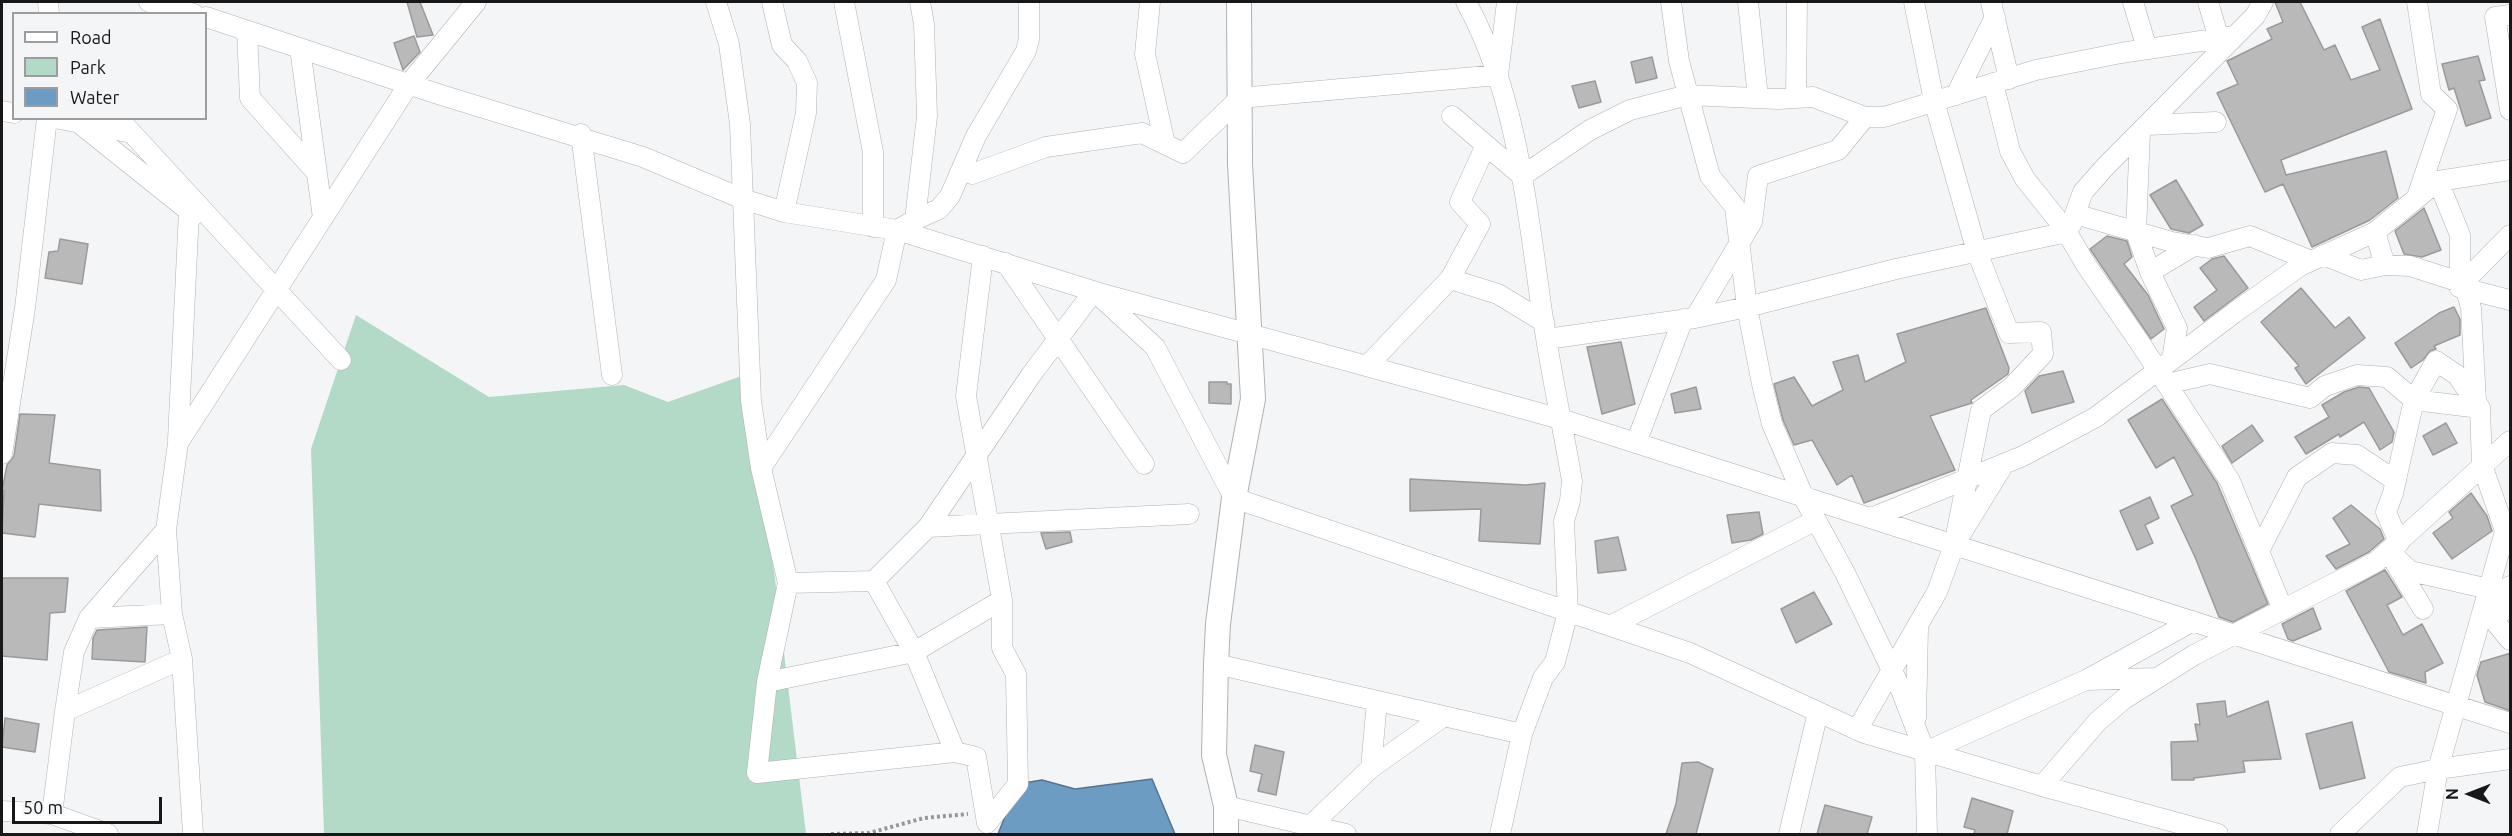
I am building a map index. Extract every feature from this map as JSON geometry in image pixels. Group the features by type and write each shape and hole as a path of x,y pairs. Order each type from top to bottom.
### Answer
{"street":[{"path":"138,12 150,2 183,8"},
{"path":"178,443 409,84 476,2"},
{"path":"716,2 729,44 740,124 751,400 761,468 788,583 767,682 757,773 955,752 976,757 988,829"},
{"path":"772,2 782,45 797,61 807,84 802,134 784,212"},
{"path":"844,2 873,152 873,227"},
{"path":"915,220 927,116 924,24 920,2"},
{"path":"761,468 886,280 897,230 939,209 950,196 976,136 1026,51 1029,39 1029,2"},
{"path":"1150,2 1145,54 1165,144"},
{"path":"1226,834 1226,806 1214,755 1218,624 1234,498 1253,399 1240,164 1239,2"},
{"path":"1466,2 1480,27 1498,75 1530,215 1545,330 1572,481 1570,501 1564,521 1568,612 1555,662 1543,678 1522,734 1500,834"},
{"path":"1498,75 1507,2"},
{"path":"1671,2 1679,61 1710,176 1735,207 1747,307 1772,424 1804,497 1892,670 1925,752 1927,834"},
{"path":"1749,2 1758,98"},
{"path":"1796,98 1797,2"},
{"path":"1857,730 1936,592 1954,545 1982,410 2012,387 2043,354 2041,332 2009,333 1977,252 1934,101 1914,2"},
{"path":"2133,2 2147,49"},
{"path":"2208,2 2227,37"},
{"path":"1450,279 1498,294 1545,330 1689,319 1747,307 1896,269 2058,234 2070,221 2083,192 2227,37 2255,16 2263,2"},
{"path":"2416,2 2431,94 2447,109 2417,197"},
{"path":"1956,95 1993,9"},
{"path":"1993,9 2010,151 2025,179 2070,221 2086,265 2166,372 2230,481 2283,610"},
{"path":"2499,11 2511,110"},
{"path":"207,17 409,84 582,136 643,157 743,199 784,212 897,230 1095,291 1561,419 2511,723"},
{"path":"247,31 250,98 317,172"},
{"path":"1521,176 1590,130 1630,110 1688,95 1758,98 1813,97 1865,117 1884,117 2036,70 2227,37"},
{"path":"300,48 323,218"},
{"path":"972,174 1046,147 1142,133 1183,153 1240,98 1498,75"},
{"path":"1452,116 1521,176"},
{"path":"1636,443 1689,319 1752,222 1758,176 1838,150 1865,117"},
{"path":"2,454 25,309 47,120"},
{"path":"65,120 132,133"},
{"path":"120,120 341,360"},
{"path":"2143,128 2216,122"},
{"path":"79,123 245,256"},
{"path":"2143,128 2136,232 2150,272 2177,328 2166,372"},
{"path":"582,136 612,375"},
{"path":"1368,365 1450,279 1480,224 1460,202 1486,145"},
{"path":"1871,518 2004,464 2096,417 2166,372 2234,313 2300,266 2375,232 2438,181 2511,170"},
{"path":"2427,834 2438,769 2509,530 2482,465 2471,308 2460,267 2460,236 2438,181"},
{"path":"189,211 178,443 166,530 172,614 182,659 193,834"},
{"path":"2070,221 2136,232 2208,248 2250,236 2361,270 2385,265 2410,266 2511,300"},
{"path":"2375,232 2385,265"},
{"path":"2464,285 2511,235"},
{"path":"2150,272 2195,245"},
{"path":"983,256 966,396 1002,600 1002,648 1016,674 1018,784 988,829"},
{"path":"1006,263 1144,464"},
{"path":"788,583 874,581 928,527 1058,339 1095,291"},
{"path":"1095,291 1155,347 1234,498 1690,653 1857,730 2173,828 2218,834"},
{"path":"2423,609 2394,547 2386,512 2396,481 2414,400 2436,361 2457,375 2478,405"},
{"path":"2166,372 2210,374 2310,398 2325,386 2357,375 2387,377 2414,400 2478,405"},
{"path":"2042,786 2097,722 2124,699 2194,655 2376,562 2511,441"},
{"path":"2259,552 2297,477 2332,453 2357,454 2396,481"},
{"path":"1954,545 2004,464"},
{"path":"928,527 1189,514"},
{"path":"1610,626 1816,520"},
{"path":"52,814 74,652 89,618 166,530"},
{"path":"2394,547 2410,572 2486,607 2511,608"},
{"path":"874,581 914,652 955,752"},
{"path":"2486,607 2511,586"},
{"path":"767,682 914,652 1002,600"},
{"path":"2486,607 2511,640"},
{"path":"89,618 172,614"},
{"path":"1925,752 2086,680 2193,621"},
{"path":"1916,730 1918,624"},
{"path":"65,711 182,659"},
{"path":"1216,664 1522,734"},
{"path":"2086,680 2157,678"},
{"path":"1371,768 1377,701"},
{"path":"1789,834 1818,712"},
{"path":"1310,826 1371,768 1444,716"},
{"path":"2340,834 2400,777 2438,769 2511,759"},
{"path":"1226,806 1346,834"},
{"path":"2,811 52,814 108,834"}],"path":[{"path":"831,834 869,833 924,818 965,813 988,829"}],"green space":[{"path":"356,315 489,397 624,385 668,402 750,373 806,834 324,834 311,449"}],"water":[{"path":"1152,779 1175,834 998,834 1018,784 1042,780 1075,789"}],"building":[{"path":"407,2 420,2 433,35 417,37"},
{"path":"2275,2 2300,2 2324,50 2335,45 2351,80 2380,70 2362,27 2380,19 2412,109 2281,160 2286,175 2386,151 2398,198 2370,220 2312,247 2283,184 2265,192 2217,93 2238,84 2227,61 2272,39 2267,29 2283,22"},
{"path":"414,36 420,52 403,70 394,43"},
{"path":"2478,56 2485,80 2479,81 2491,118 2466,126 2454,88 2449,90 2442,64"},
{"path":"1652,57 1657,78 1636,83 1631,62"},
{"path":"1595,81 1601,102 1579,108 1572,86"},
{"path":"2176,180 2203,225 2189,233 2171,229 2150,195"},
{"path":"2424,208 2441,250 2422,257 2404,254 2395,231"},
{"path":"2107,236 2127,241 2132,257 2124,264 2148,295 2164,329 2151,339 2090,249"},
{"path":"60,239 88,244 82,284 45,278 49,252 58,251"},
{"path":"2224,256 2248,288 2204,321 2194,307 2217,290 2200,268 2212,259"},
{"path":"2301,288 2335,328 2349,317 2365,338 2306,384 2295,368 2299,366 2261,322"},
{"path":"2454,307 2460,319 2460,335 2434,346 2436,349 2430,351 2423,360 2411,368 2395,343 2439,313"},
{"path":"1986,308 2009,368 2008,374 1971,400 1972,403 1930,416 1955,470 1864,503 1852,475 1837,485 1812,440 1794,445 1783,420 1774,384 1794,377 1812,406 1843,390 1833,362 1858,355 1865,382 1906,362 1897,334"},
{"path":"1621,342 1635,404 1602,414 1587,347"},
{"path":"2063,371 2074,402 2032,413 2025,391 2039,376"},
{"path":"1209,382 1231,384 1231,404 1209,403"},
{"path":"1696,387 1701,409 1675,413 1671,394"},
{"path":"2359,387 2369,388 2394,432 2392,442 2380,450 2364,422 2306,454 2295,437 2329,417 2322,405 2344,392"},
{"path":"2162,399 2217,483 2268,604 2233,622 2219,617 2171,506 2193,495 2174,457 2156,468 2128,420"},
{"path":"20,414 55,415 49,463 100,470 101,511 39,504 35,537 2,533 4,491 2,491 7,465 14,456"},
{"path":"2446,423 2457,443 2433,455 2423,436"},
{"path":"2252,425 2263,441 2232,463 2222,446"},
{"path":"1410,479 1526,485 1545,483 1540,544 1479,541 1481,509 1410,511"},
{"path":"2471,493 2487,516 2492,531 2452,559 2433,533 2453,518 2449,512"},
{"path":"2150,497 2159,518 2145,525 2153,543 2137,550 2120,511"},
{"path":"2351,505 2380,529 2384,539 2369,552 2336,569 2326,556 2350,544 2333,518"},
{"path":"1759,512 1763,534 1751,540 1732,543 1727,515"},
{"path":"1070,532 1072,542 1046,549 1041,533"},
{"path":"1618,537 1626,570 1598,573 1595,541"},
{"path":"2385,570 2402,597 2387,605 2403,635 2422,624 2443,663 2425,672 2426,683 2389,672 2346,591"},
{"path":"2,578 68,578 65,612 50,613 47,660 2,656"},
{"path":"1814,592 1832,624 1796,643 1781,609"},
{"path":"2313,608 2321,629 2293,641 2288,639 2282,624"},
{"path":"147,627 145,662 92,659 93,638 97,630"},
{"path":"2511,653 2511,711 2485,702 2477,675 2481,662"},
{"path":"2225,701 2227,717 2268,701 2281,759 2243,761 2245,772 2194,778 2194,780 2172,780 2171,742 2198,741 2195,724 2200,725 2197,704"},
{"path":"5,718 39,724 35,752 2,747"},
{"path":"2352,722 2365,778 2320,789 2306,734"},
{"path":"1255,745 1284,752 1276,795 1258,791 1262,774 1250,771"},
{"path":"1698,762 1713,769 1696,834 1666,834 1676,804 1682,763"},
{"path":"1972,798 2013,811 2007,834 1974,834 1975,830 1964,827"},
{"path":"1825,805 1872,817 1867,834 1817,834"}]}
